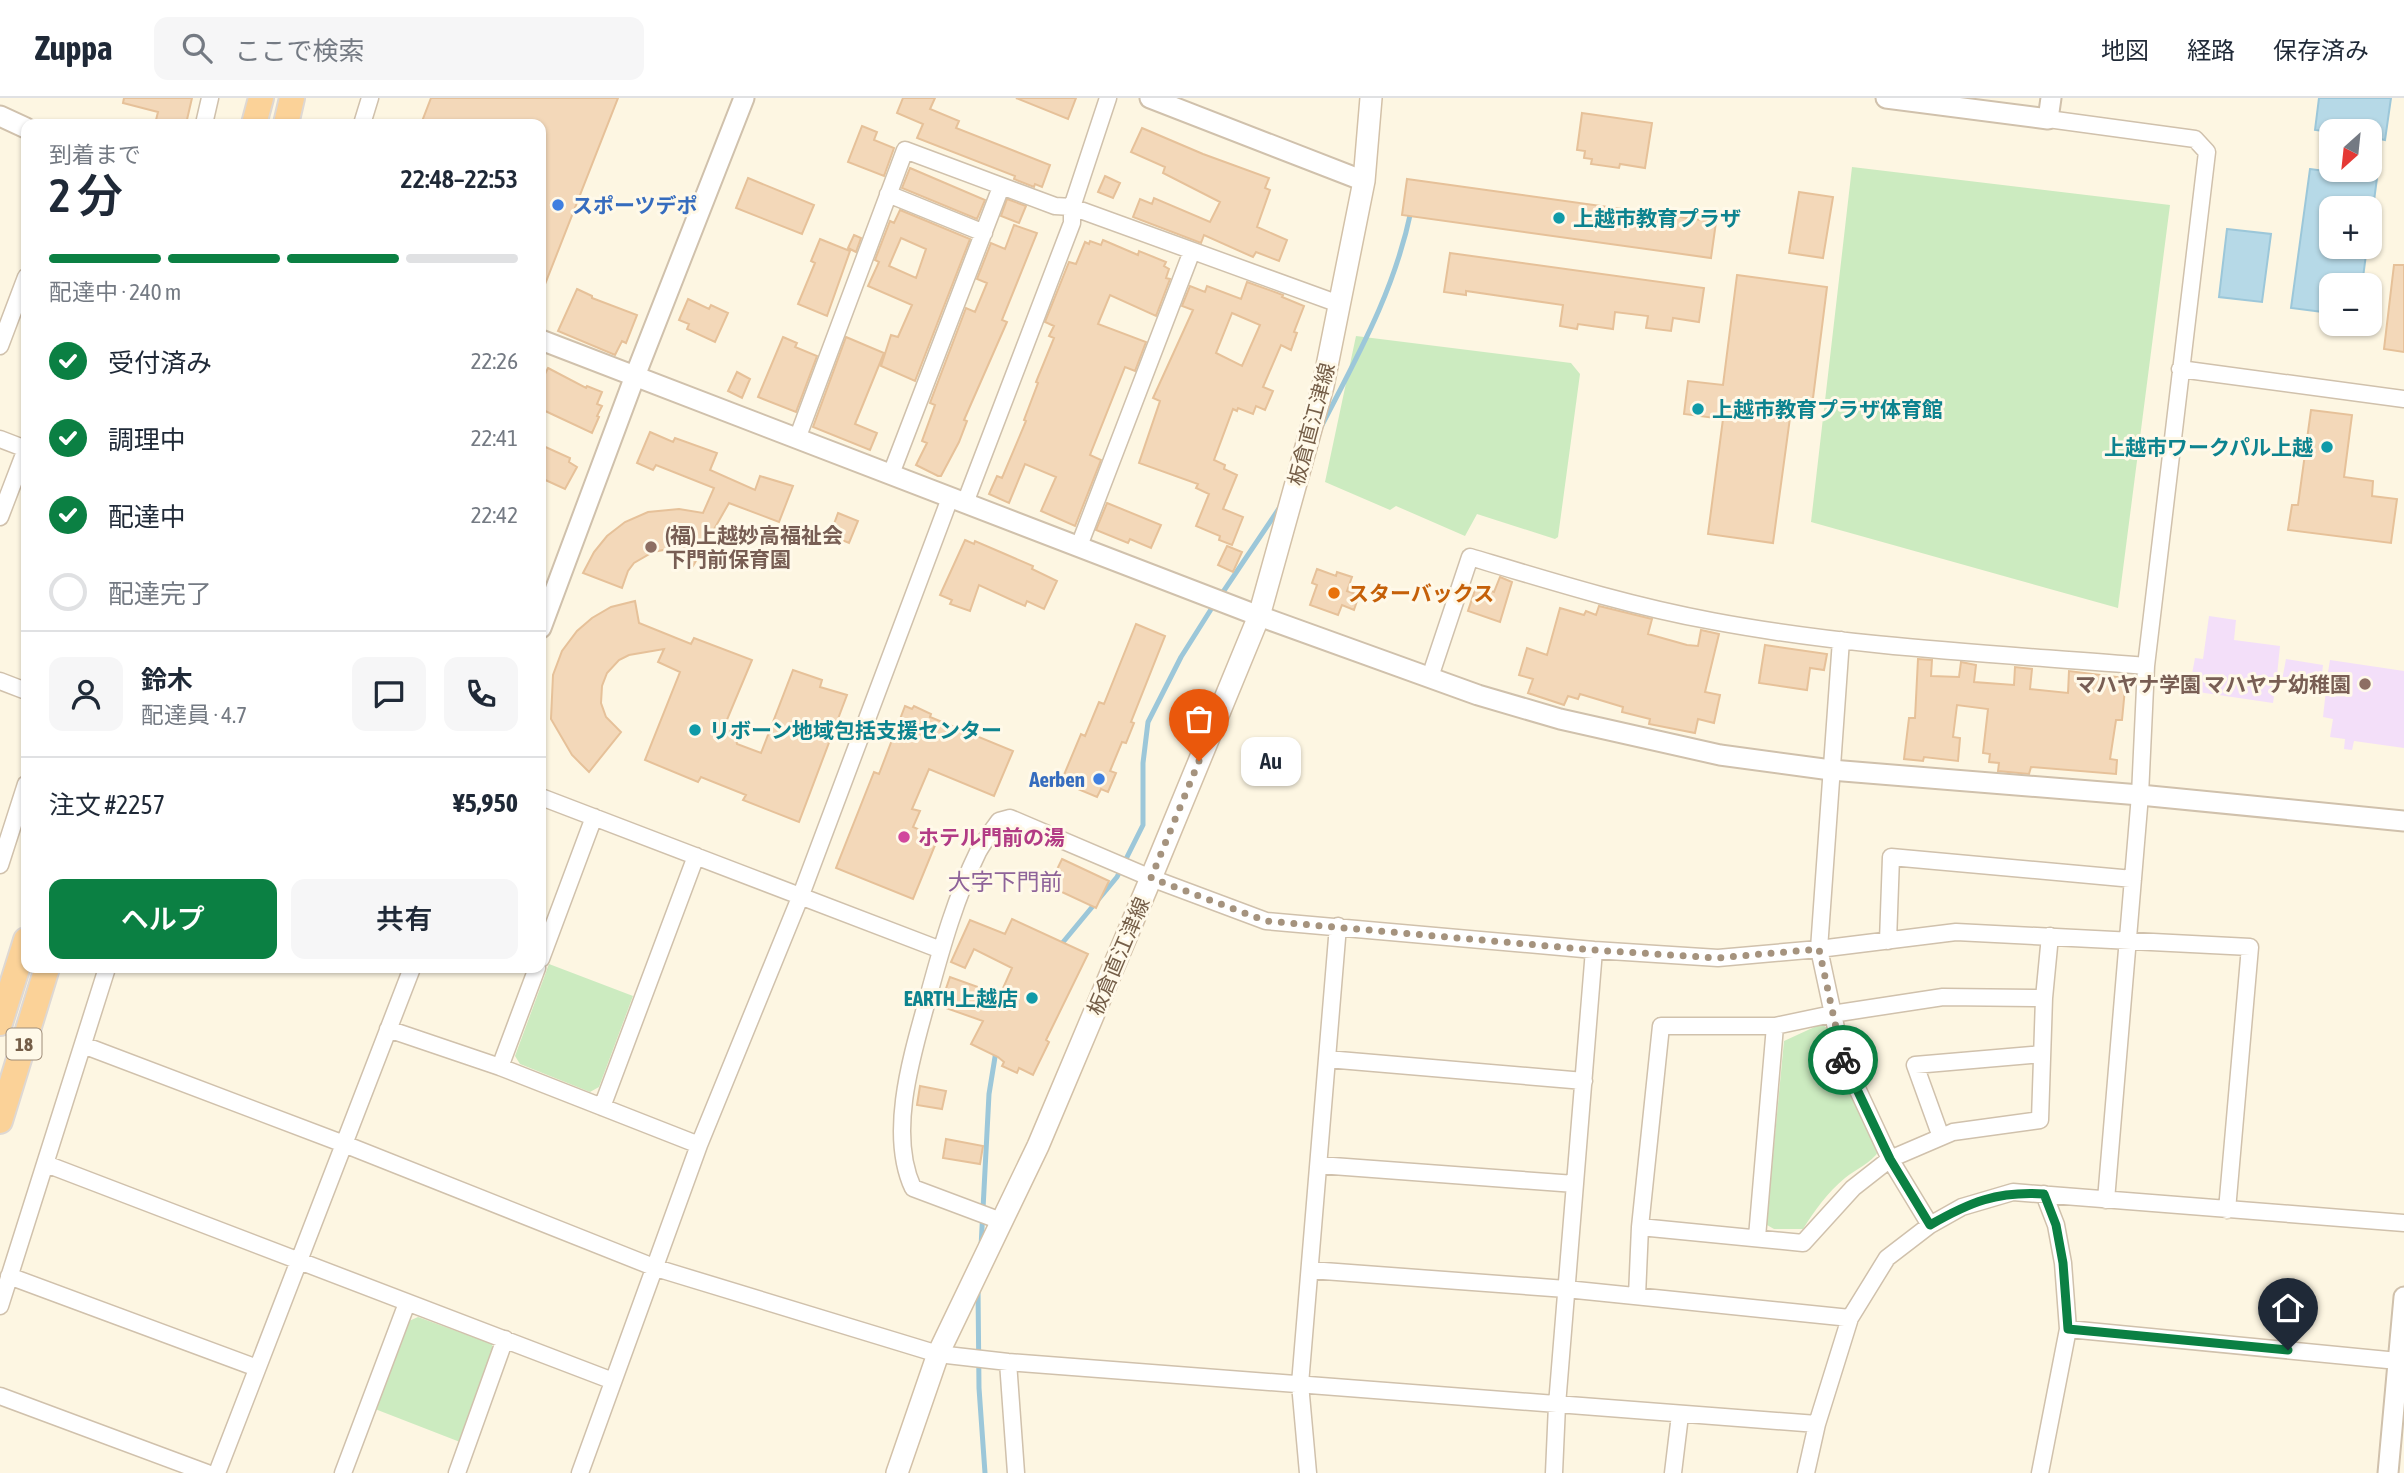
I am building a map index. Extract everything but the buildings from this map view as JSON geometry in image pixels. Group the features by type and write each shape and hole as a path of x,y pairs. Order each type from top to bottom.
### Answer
{"highway":[{"path":"255,119 261,98"},
{"path":"287,119 292,98"},
{"name":"18","path":"0,1023 21,956"},
{"name":"18","path":"0,1121 45,973"}],"main road":[{"name":"板倉直江津線","path":"897,1473 938,1354 1038,1146 1259,615 1323,386 1364,181 1371,98"}],"street":[{"path":"205,119 210,98"},
{"path":"364,119 370,98"},
{"path":"546,615 635,376 744,98"},
{"path":"580,1473 699,1144 1072,223 1072,207 1108,98"},
{"path":"1150,98 1364,181"},
{"path":"1886,98 2195,139 2207,152 2146,666 2140,795 2106,1200"},
{"path":"2048,119 2051,98"},
{"path":"0,116 21,126"},
{"path":"797,439 905,150 1001,187 1055,206 1072,207 1339,304"},
{"path":"891,474 1001,187"},
{"path":"888,194 984,233"},
{"path":"1079,546 1192,251"},
{"path":"0,346 21,290"},
{"path":"546,342 1259,615 1478,695 1560,719 1720,755 1830,770 2140,795 2404,821"},
{"path":"2180,369 2404,400"},
{"path":"0,439 21,447"},
{"path":"0,517 21,462"},
{"path":"1430,677 1470,557 1641,606 1724,623 1841,640 2146,666"},
{"path":"1841,640 1819,949 1842,1056 1890,1159 1930,1225"},
{"path":"0,681 21,689"},
{"path":"546,799 941,950"},
{"path":"0,865 21,800"},
{"path":"546,946 594,817"},
{"path":"1001,1221 914,1188 906,1172 902,1129 909,1067 941,950 961,891 980,849 999,821 1010,818 1151,878 1266,921 1717,958 1956,932 2250,947 2227,1210"},
{"path":"602,1107 696,856"},
{"path":"1888,941 1891,857 2133,879"},
{"path":"1308,1473 1300,1384 1338,926"},
{"path":"1640,1227 1803,1243 1853,1188 1890,1159 1953,1132 2039,1120 2044,998 2050,936"},
{"path":"1554,1473 1557,1405 1594,950"},
{"path":"0,1306 105,973"},
{"path":"217,1473 410,973"},
{"path":"500,1067 535,973"},
{"path":"1637,1296 1640,1227 1661,1026 1775,1026 1832,1014 1943,997 2044,998"},
{"path":"1757,1237 1775,1026"},
{"path":"388,1029 500,1067 699,1144"},
{"path":"83,1045 344,1144 656,1268 938,1354 1008,1362 1817,1424"},
{"path":"1941,1137 1914,1065 2042,1054"},
{"path":"1327,1059 1584,1081"},
{"path":"46,1164 613,1381"},
{"path":"1319,1165 1575,1184"},
{"path":"1806,1473 1817,1424 1850,1318 1887,1258 1930,1225 1962,1207 2013,1192 2404,1223"},
{"path":"2040,1473 2068,1329 2063,1263 2056,1225 2044,1194"},
{"path":"1310,1270 1566,1289 1850,1318"},
{"path":"9,1276 257,1368"},
{"path":"2388,1473 2398,1425 2398,1361 2404,1297"},
{"path":"343,1473 407,1303"},
{"path":"2068,1329 2398,1361"},
{"path":"457,1473 505,1339"},
{"path":"1008,1362 1016,1473"},
{"path":"0,1396 207,1473"},
{"path":"1673,1473 1680,1415"}],"shaded area":[{"name":"マハヤナ学園 マハヤナ幼稚園","path":"2209,616 2236,620 2234,640 2280,646 2277,675 2283,675 2286,659 2323,665 2321,683 2326,684 2330,660 2404,671 2404,748 2354,741 2352,750 2344,749 2345,739 2330,737 2333,719 2323,717 2326,690 2276,683 2273,703 2198,692 2201,676 2192,674 2195,658 2203,659"}],"green space":[{"path":"1852,167 2170,205 2118,608 1811,522"},
{"path":"1356,336 1571,363 1580,374 1558,537 1555,539 1477,514 1465,536 1396,506 1390,510 1325,482"},
{"path":"549,964 633,996 599,1087 590,1092 520,1064 515,1056"},
{"path":"1821,1024 1829,1029 1843,1076 1879,1151 1833,1189 1803,1229 1774,1229 1767,1225 1767,1219 1784,1041"},
{"path":"418,1317 492,1344 494,1353 460,1442 375,1409 409,1321"}],"water":[{"path":"2319,98 2391,98 2385,140 2382,139 2382,119 2319,119 2319,130 2315,130"},
{"path":"2310,169 2319,170 2319,182 2376,182 2375,196 2319,196 2319,259 2365,259 2364,273 2319,273 2319,312 2291,308"},
{"path":"2227,229 2271,234 2262,302 2219,297"}],"waterway":[{"path":"1321,427 1385,296 1411,211"},
{"path":"1221,595 1280,507"},
{"path":"1059,947 1117,877 1143,825 1143,763 1148,722 1181,657 1215,603"},
{"path":"981,1247 989,1094 996,1051"},
{"path":"978,1288 979,1388 985,1473"}],"way so far":[{"path":"1199,761 1151,878 1266,921 1717,958 1819,949 1843,1060"}],"place":[{"name":"スポーツデポ","path":"558,205"},
{"name":"上越市教育プラザ","path":"1559,218"},
{"name":"上越市教育プラザ体育館","path":"1698,409"},
{"name":"上越市ワークパル上越","path":"2327,447"},
{"name":"(福)上越妙高福祉会 下門前保育園","path":"651,547"},
{"name":"スターバックス","path":"1334,593"},
{"name":"マハヤナ学園 マハヤナ幼稚園","path":"2365,684"},
{"name":"リボーン地域包括支援センター","path":"695,730"},
{"name":"Au","path":"1199,761"},
{"name":"Aerben","path":"1099,779"},
{"name":"ホテル門前の湯","path":"904,837"},
{"name":"EARTH上越店","path":"1032,998"}],"district":[{"name":"大字下門前","path":"1005,882"}],"route":[{"path":"1843,1060 1890,1159 1930,1225 1962,1207 2013,1192 2044,1194 2056,1225 2063,1263 2068,1329 2288,1350"}]}
